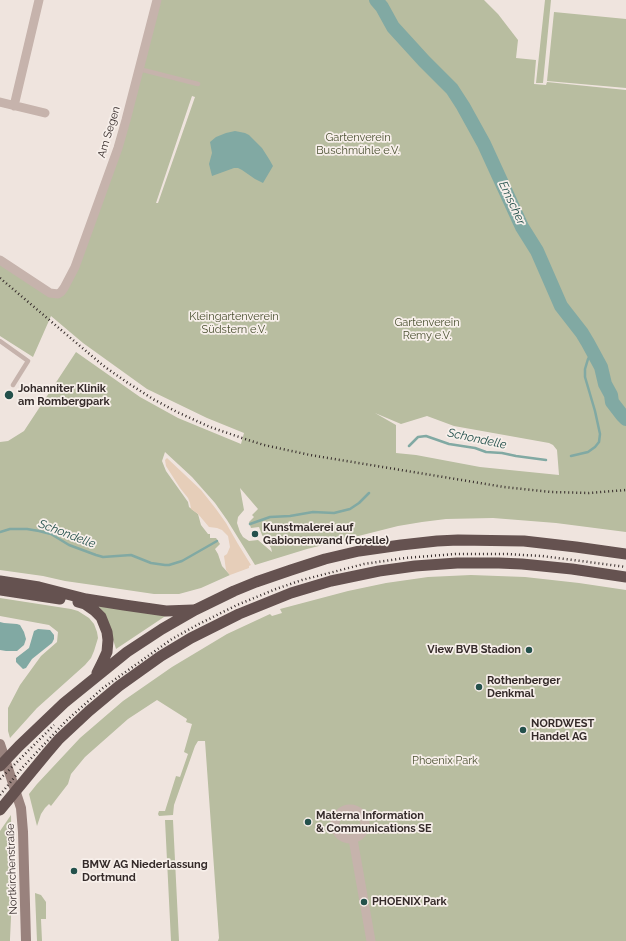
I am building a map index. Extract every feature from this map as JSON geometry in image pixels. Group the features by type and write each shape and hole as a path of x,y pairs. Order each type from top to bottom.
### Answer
{"highway":[{"path":"0,766 64,703 126,652 195,610 242,588 291,570 325,559 352,553 401,545 451,540 524,541 626,554"},
{"path":"0,810 46,753 94,706 135,674 191,638 239,614 291,593 331,581 379,571 415,566 457,563 530,565 572,569 626,577"},
{"path":"0,581 39,587 86,599 124,605 166,611 195,610"},
{"path":"0,590 81,603 96,611 104,623 108,640 105,658 99,670 92,679"}],"main road":[{"name":"Nortkirchenstraße","path":"0,744 21,808 23,832 25,941"}],"street":[{"path":"14,106 39,0"},
{"name":"Am Segen","path":"0,260 50,293 58,294 61,292 75,267 118,148 157,0"},
{"path":"0,102 45,113"},
{"path":"352,839 371,941"}],"lane":[{"path":"139,69 198,84"},
{"path":"0,342 28,361 13,385"}],"green space":[{"path":"159,0 484,0 498,14 518,40 516,58 536,60 534,84 546,85 547,82 626,90 626,532 556,523 493,518 446,519 398,526 307,549 255,565 215,503 192,477 165,452 162,461 166,471 188,502 189,507 198,514 201,525 208,534 210,534 210,538 216,538 220,544 215,549 222,566 230,575 201,588 179,594 154,594 0,570 0,442 8,441 24,431 76,352 140,397 178,418 241,444 244,433 207,418 147,389 83,343 51,316 33,357 0,336 0,264 53,297 77,269","holes":["192,96 195,97 158,203 156,203","375,413 401,424 427,416 454,426 549,443 557,450 559,475 480,467 416,455 396,453 396,425","240,488 258,509 252,515 254,517 249,522 251,528 259,527 272,552 258,540 249,541 243,537 237,523 238,517 244,510"]},
{"path":"545,0 551,0 543,83 536,83"},
{"path":"554,12 626,19 626,88 547,81"},
{"name":"Phoenix Park","path":"471,575 525,577 626,590 626,941 218,941 205,741 198,741 195,746 174,805 173,815 159,816 159,811 165,811 176,776 180,777 188,754 184,752 192,724 186,722 187,719 157,700 128,719 85,757 71,774 68,784 51,806 49,804 45,808 41,814 37,826 29,794 80,738 123,701 172,667 227,634 270,614 272,616 282,613 280,609 348,591 386,583 428,577"},
{"path":"0,598 78,611 89,618 94,624 98,638 91,658 85,665 37,708 10,738 8,731 8,708 20,685 41,656 57,642 58,632 49,625 0,616"},
{"path":"98,606 167,615 116,649 105,614"},
{"path":"11,815 12,895 10,941 0,941 0,831"},
{"path":"165,820 173,820 179,941 171,941"},
{"path":"35,893 41,895 46,902 46,919 41,919 42,941 37,941"}],"sand":[{"path":"167,458 201,490 216,509 251,565 249,568 230,575 226,570 224,556 227,554 230,547 228,536 222,530 209,527 198,514 191,509 188,498 166,466 165,460"}],"water":[{"path":"235,131 249,135 262,148 273,166 263,183 238,168 212,176 209,164 212,153 210,142 216,137"},
{"path":"0,622 20,625 26,639 24,645 17,651 0,650"},
{"path":"38,629 50,630 54,635 54,639 52,643 32,659 26,668 23,669 16,662 16,658 29,648 34,631"}],"waterway":[{"name":"Emscher","path":"376,0 382,7 393,27 452,89 463,106 484,144 522,227 537,251 561,306 588,343 601,367 605,384 611,395 612,402 626,419"},
{"name":"Schondelle","path":"571,456 588,452 599,442 600,434 585,377 585,369 592,352"},
{"name":"Schondelle","path":"409,446 418,437 426,436 449,444 475,448 486,452 546,460"},
{"name":"Schondelle","path":"250,524 270,517 290,516 313,512 334,513 350,509 359,503 369,493"},
{"name":"Schondelle","path":"0,532 10,529 39,531 51,534 69,545 103,557 131,555 151,563 165,565 182,561 217,541"}],"railway":[{"path":"0,278 105,367 128,383 177,412 210,427 245,439 264,445 310,455 504,487 551,492 589,493 626,490"},
{"path":"0,795 22,768 66,721 103,688 172,639 237,605 276,589 302,580 364,564 405,558 455,554 542,556 626,567"},
{"path":"0,779 54,725"}],"place":[{"name":"Johanniter Klinik am Rombergpark","path":"9,395"},
{"name":"Kunstmalerei auf Gabionenwand (Forelle)","path":"255,534"},
{"name":"View BVB Stadion","path":"529,650"},
{"name":"Rothenberger Denkmal","path":"479,687"},
{"name":"NORDWEST Handel AG","path":"523,730"},
{"name":"Materna Information & Communications SE","path":"308,822"},
{"name":"BMW AG Niederlassung Dortmund","path":"74,871"},
{"name":"PHOENIX Park","path":"364,902"}],"park label":[{"name":"Gartenverein Buschmühle e.V.","path":"358,144"},
{"name":"Kleingartenverein Südstern e.V.","path":"234,323"},
{"name":"Gartenverein Remy e.V.","path":"427,329"}]}
